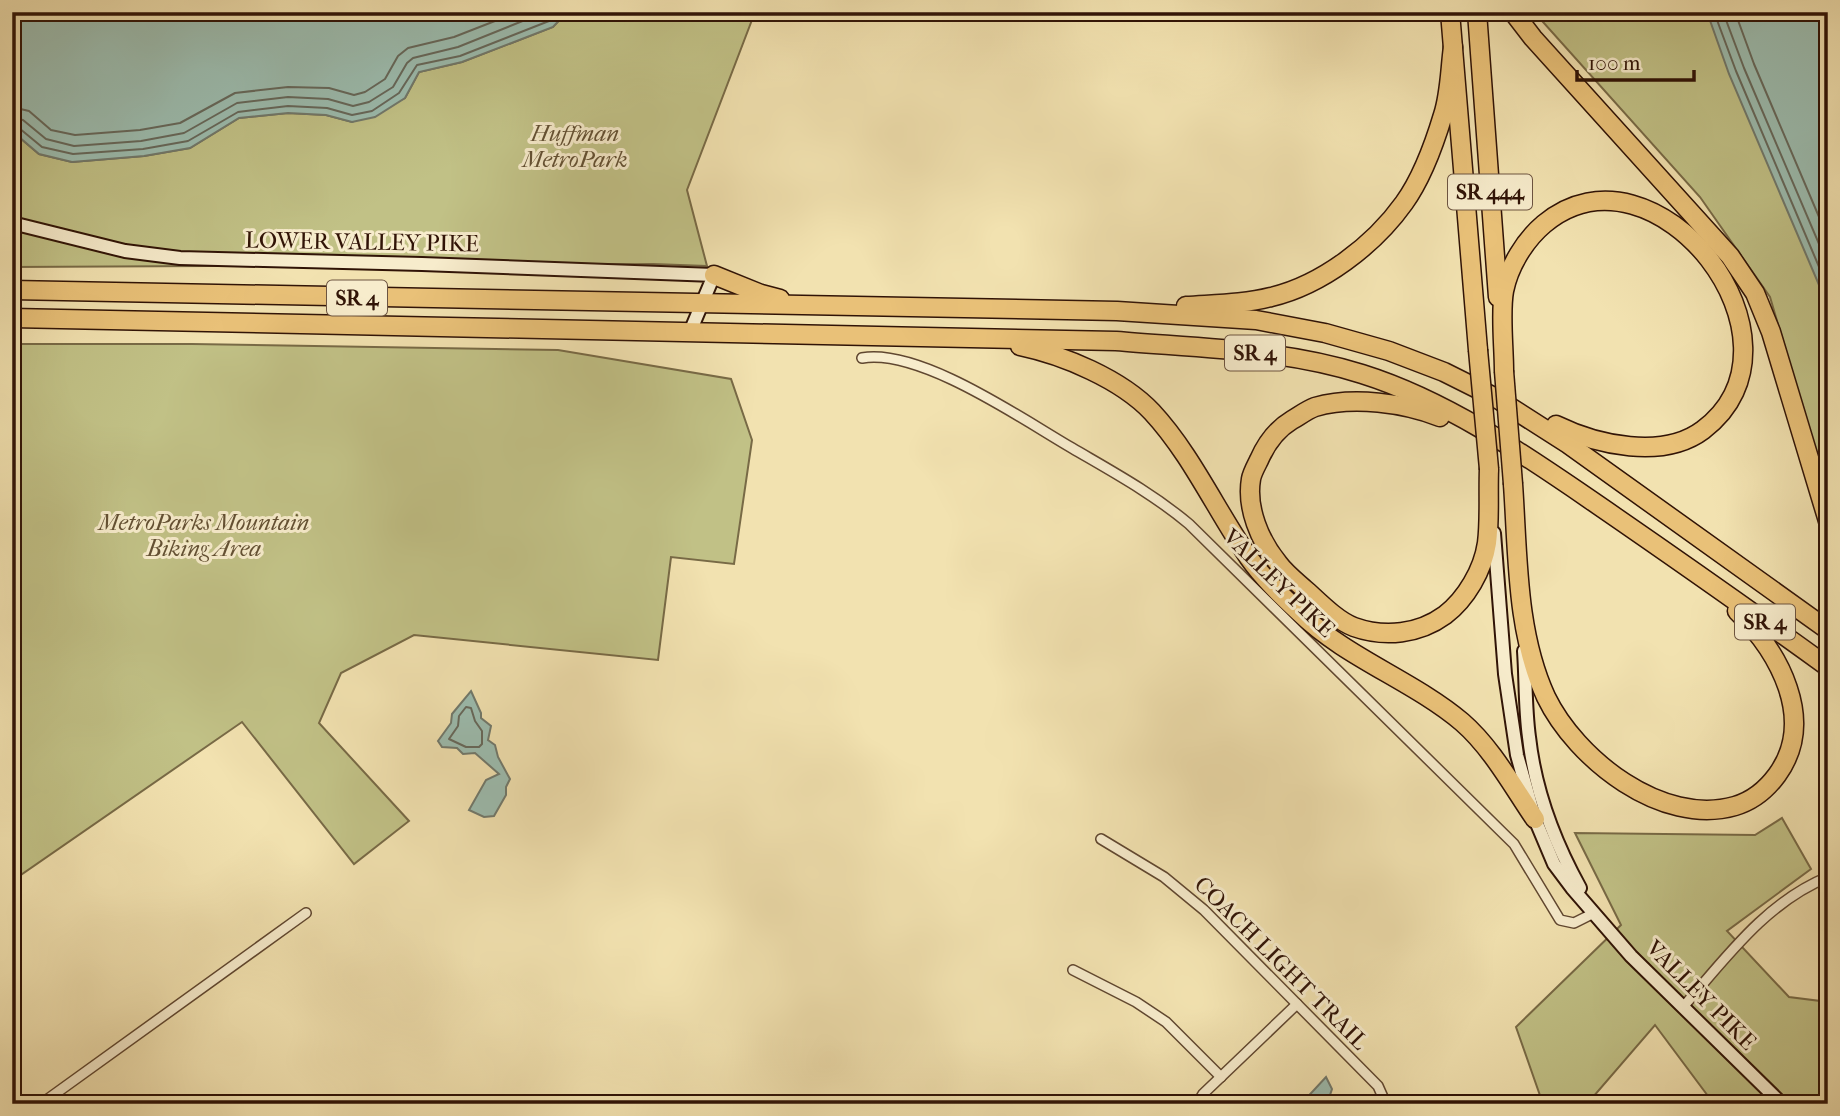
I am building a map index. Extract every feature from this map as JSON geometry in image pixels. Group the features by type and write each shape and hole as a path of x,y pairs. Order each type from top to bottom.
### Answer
{"highway":[{"name":"SR 444","path":"1450,12 1489,469"},
{"name":"SR 444","path":"1477,12 1522,611"},
{"path":"1513,12 1533,38 1730,256 1755,293 1771,332 1828,521"},
{"path":"1116,311 1237,303 1273,297 1308,283 1342,264 1374,237 1404,202 1428,158 1444,113 1453,47"},
{"path":"1496,398 1577,435 1619,446 1663,446 1693,437 1717,419 1735,393 1744,355 1739,317 1725,280 1701,249 1672,224 1638,206 1612,200 1581,204 1553,216 1535,232 1516,257 1504,291 1504,371"},
{"path":"714,275 761,294 804,306"},
{"name":"SR 4","path":"12,290 804,306 993,307 1256,320 1325,333 1411,360 1444,372 1496,398 1568,444 1828,630"},
{"name":"SR 4","path":"12,318 1116,341 1308,360 1364,374 1460,417 1533,461 1703,576 1828,667"},
{"path":"989,339 1057,356 1122,389 1151,411 1175,442 1250,559 1274,588 1303,616 1344,647 1412,687 1462,722 1488,750 1535,819"},
{"path":"1489,469 1487,544 1473,581 1460,601 1442,617 1430,625 1401,633 1353,627 1322,605 1277,563 1260,534 1251,508 1251,479 1263,451 1281,426 1313,408 1346,402 1385,404 1427,412 1502,442"},
{"path":"1522,611 1532,658 1546,696 1565,729 1592,759 1634,788 1675,804 1718,809 1735,806 1763,791 1783,767 1793,740 1794,707 1786,682 1772,654 1749,623 1703,576"}],"street":[{"name":"LOWER VALLEY PIKE","path":"12,223 125,251 180,258 714,275"},
{"path":"690,332 714,275"},
{"name":"VALLEY PIKE","path":"862,358 899,361 950,378 1157,498 1189,524 1514,844 1560,920 1574,923 1594,913"},
{"name":"VALLEY PIKE","path":"1489,469 1505,674 1517,755 1535,819 1554,864 1631,956 1782,1104"},
{"name":"VALLEY PIKE","path":"1522,611 1529,737 1541,798 1554,840 1594,913"},
{"name":"COACH LIGHT TRAIL","path":"1101,839 1164,877 1205,910 1378,1086 1386,1104"},
{"path":"1683,1007 1745,937 1777,906 1801,889 1828,877"},
{"path":"41,1104 306,913"},
{"path":"1073,970 1136,1002 1166,1022 1221,1077"},
{"path":"1197,1104 1203,1094 1297,1004"}],"green space":[{"name":"Huffman MetroPark","path":"567,12 755,12 687,190 707,266 12,267 12,131 39,154 72,162 144,156 190,148 239,118 288,113 326,115 352,122 405,98 419,72 462,62 553,27"},
{"path":"1534,12 1828,12 1828,480 1816,453 1770,297 1700,197"},
{"name":"MetroParks Mountain Biking Area","path":"12,344 558,350 731,379 752,440 734,564 671,557 658,660 414,635 341,673 319,723 409,821 354,864 242,722 12,881"},
{"path":"1782,818 1811,869 1727,931 1789,997 1828,1002 1828,1104 1714,1104 1655,1025 1587,1104 1543,1104 1516,1027 1621,925 1575,833 1755,835"}],"water":[{"path":"12,12 567,12 553,27 462,62 419,72 405,98 375,117 352,122 326,115 288,113 239,118 190,148 144,156 72,162 39,154 12,131"},
{"path":"1707,12 1828,12 1828,306 1729,74"},
{"path":"471,691 481,718 491,726 488,740 495,745 510,779 506,795 494,816 484,817 469,810 486,780 499,774 475,753 463,754 457,748 442,747 438,741 451,723 452,714"},
{"path":"1326,1077 1332,1089 1327,1104 1301,1104"}]}
